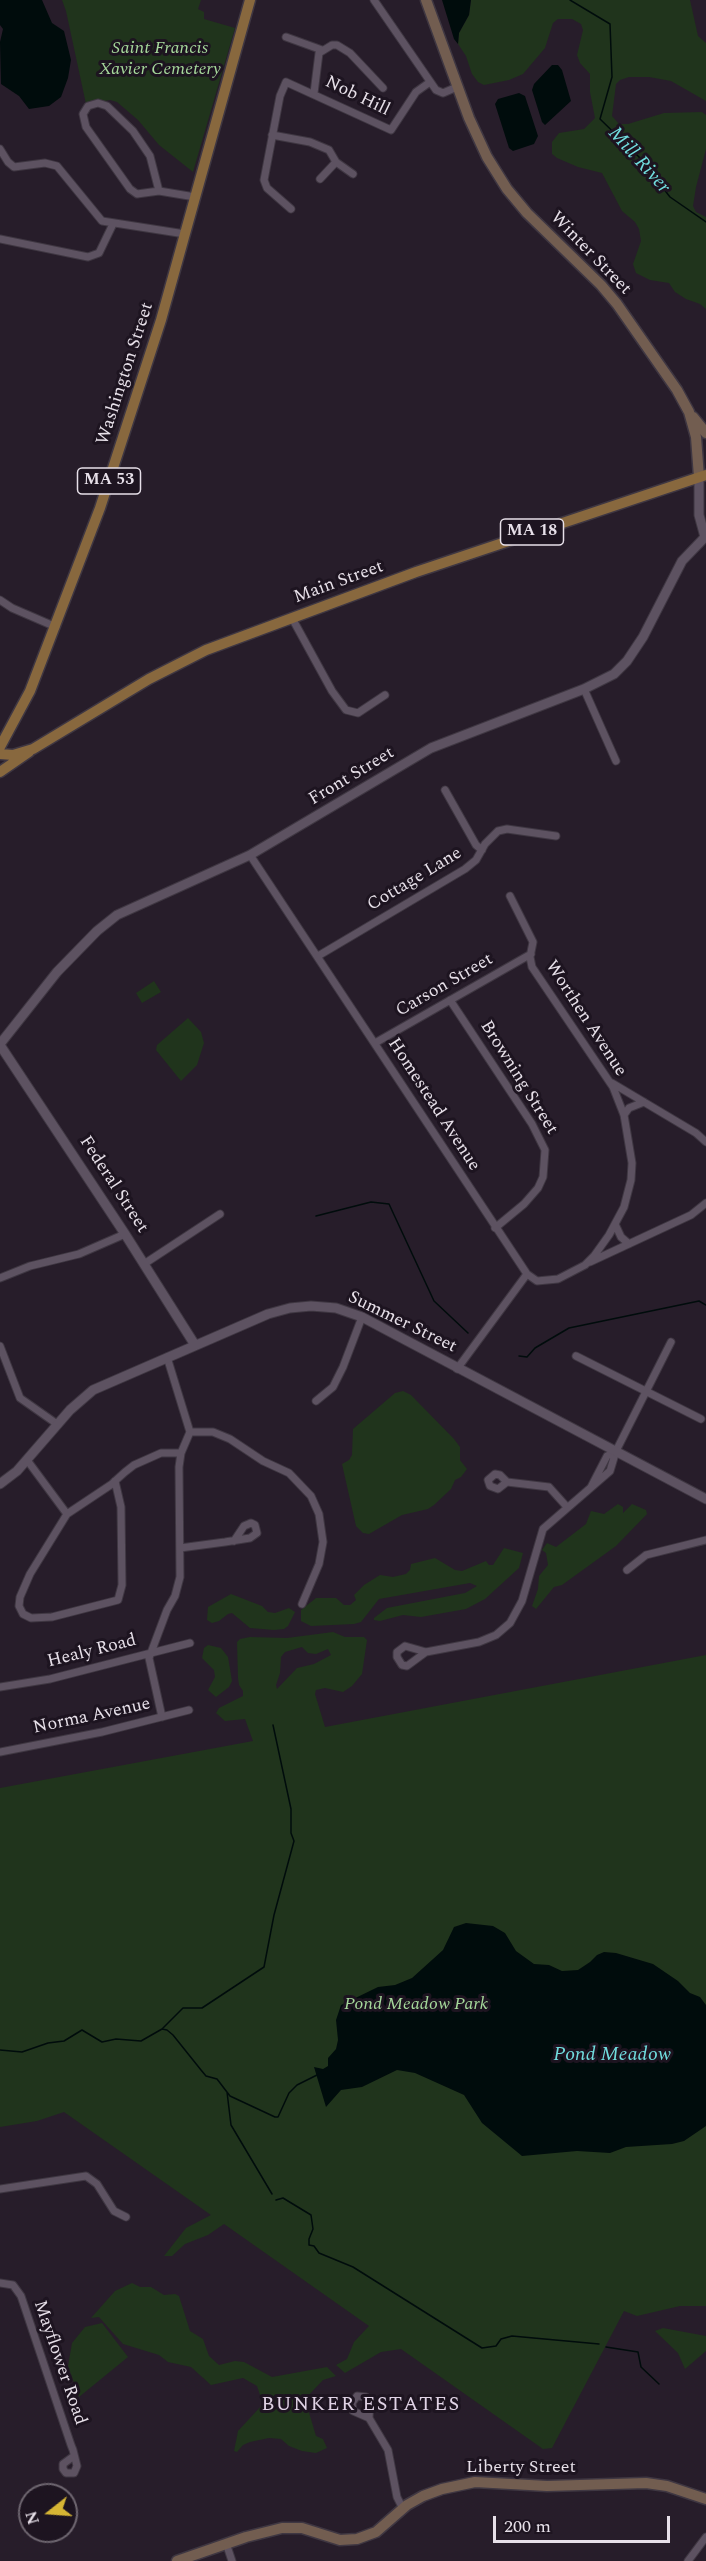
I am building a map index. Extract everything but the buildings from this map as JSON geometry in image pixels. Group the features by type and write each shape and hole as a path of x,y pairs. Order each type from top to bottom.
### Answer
{"main road":[{"name":"Washington Street","path":"0,747 21,711 86,550 142,381 250,0"},
{"name":"Winter Street","path":"426,0 481,146 507,189 541,229 613,299 677,390 689,412 703,476"},
{"path":"689,412 706,434"},
{"name":"Main Street","path":"0,754 13,754 33,749 97,709 178,663 206,650 496,544 703,476"},
{"name":"MA 18","path":"18,761 33,749"},
{"path":"0,761 7,763 18,761"},
{"path":"0,772 18,761"},
{"name":"Liberty Street","path":"177,2561 226,2543 271,2530 292,2527 335,2539 357,2539 376,2532 403,2509 436,2490 480,2481 547,2486 646,2483 667,2486 706,2499"}],"street":[{"path":"374,0 439,93 457,87"},
{"path":"286,37 322,50"},
{"path":"314,93 317,59 322,50 332,45 342,47 383,88"},
{"name":"Nob Hill","path":"272,135 280,96 286,82 392,130 416,92 430,82"},
{"path":"159,191 150,156 133,131 107,106 98,103 88,106 83,114 86,128 130,189 137,194 159,191 195,197"},
{"path":"291,209 267,188 264,180 272,135 322,146 329,150 336,162 353,174"},
{"path":"0,149 14,167 45,163 57,166 99,218 113,224 185,234"},
{"path":"320,179 336,162"},
{"path":"0,239 88,257 99,253 113,224"},
{"name":"Winter Street","path":"703,476 699,514 705,536"},
{"name":"Front Street","path":"0,1044 57,972 110,921 134,907 250,855 431,748 610,677 627,661 643,637 682,561 705,536"},
{"path":"0,600 12,608 56,627"},
{"path":"292,618 332,691 350,712 361,712 384,695"},
{"path":"584,689 616,761"},
{"path":"444,790 476,845 482,850"},
{"name":"Cottage Lane","path":"318,956 465,869 476,860 489,838 502,830 556,837"},
{"name":"Homestead Avenue","path":"250,855 527,1274"},
{"name":"Worthen Avenue","path":"510,896 532,936 534,947 531,954 532,967 600,1071 610,1081 624,1115 631,1148 631,1180 624,1207 601,1248 585,1265 566,1276 551,1281 537,1281 527,1274"},
{"name":"Carson Street","path":"375,1043 531,954"},
{"name":"Browning Street","path":"450,1000 532,1124 544,1150 543,1177 538,1188 524,1204 495,1228"},
{"name":"Federal Street","path":"0,1044 125,1234 195,1346"},
{"path":"610,1081 696,1133 706,1142"},
{"path":"624,1115 629,1108 644,1102"},
{"path":"585,1265 691,1215 706,1203"},
{"path":"144,1264 220,1214"},
{"path":"615,1224 621,1237 629,1244"},
{"path":"0,1278 30,1266 94,1248 125,1234"},
{"path":"457,1369 527,1274"},
{"name":"Summer Street","path":"0,1484 27,1460 77,1402 93,1390 268,1314 290,1308 323,1306 362,1317 706,1499"},
{"path":"316,1401 333,1387 362,1317"},
{"path":"426,1652 479,1642 505,1628 516,1614 522,1601 540,1536 547,1525 610,1471 616,1451 671,1342"},
{"path":"0,1346 20,1398 57,1424"},
{"path":"576,1356 700,1419"},
{"path":"162,1717 150,1666 152,1652 167,1610 175,1596 180,1577 181,1453 190,1432 167,1357"},
{"path":"190,1432 213,1432 230,1439 263,1461 289,1473 311,1496 319,1514 323,1542 319,1564 302,1604"},
{"path":"115,1481 121,1508 122,1585 118,1600 70,1614 31,1618 23,1614 19,1606 20,1597 30,1574 67,1514 83,1505 134,1465 161,1453 181,1453"},
{"path":"27,1460 67,1514"},
{"path":"507,1482 549,1487 567,1507"},
{"path":"627,1570 646,1555 706,1540"},
{"path":"180,1548 234,1541"},
{"name":"Healy Road","path":"0,1687 50,1679 190,1643"},
{"name":"Norma Avenue","path":"0,1752 189,1710"},
{"path":"0,2189 86,2176 97,2184 114,2211 126,2217"},
{"name":"Mayflower Road","path":"0,2283 11,2283 20,2293 74,2456 76,2470 71,2474 65,2473 62,2468 65,2461 74,2456"},
{"path":"369,2418 387,2446 398,2500 403,2509"},
{"path":"688,2561 706,2537"},
{"path":"226,2543 232,2561"}],"green space":[{"name":"Saint Francis Xavier Cemetery","path":"62,0 201,0 198,9 204,12 204,19 235,28 193,172 159,145 138,120 117,102 110,100 86,104"},
{"path":"471,0 690,0 698,36 706,43 706,101 671,81 649,77 629,77 616,84 612,116 619,124 628,124 664,113 702,112 706,115 706,149 693,206 696,212 706,217 706,309 675,292 669,283 650,280 636,273 633,264 641,241 639,229 635,222 622,211 602,173 578,167 552,154 552,142 559,133 584,129 595,118 590,92 590,74 580,63 577,55 583,30 581,24 572,19 558,19 553,23 545,48 523,74 509,80 484,85 478,82 472,74 466,56 458,44 459,33 469,15"},
{"path":"154,981 161,992 142,1003 136,993"},
{"path":"188,1018 201,1032 204,1043 197,1065 181,1081 156,1050 157,1045"},
{"path":"403,1391 411,1395 454,1439 460,1447 460,1460 467,1469 461,1477 455,1480 451,1489 428,1509 402,1515 369,1534 363,1533 356,1526 342,1464 352,1455 353,1429 395,1393"},
{"path":"618,1504 623,1507 623,1513 632,1504 646,1510 647,1514 616,1546 562,1585 554,1587 536,1609 532,1606 538,1589 539,1576 548,1565 546,1553 542,1550 547,1543 556,1547 586,1524 591,1511 604,1514"},
{"path":"504,1548 523,1553 519,1568 485,1599 466,1609 421,1617 403,1615 380,1621 374,1620 387,1608 465,1593 477,1586 470,1583 379,1599 361,1622 354,1624 311,1626 301,1621 301,1610 316,1598 336,1598 344,1605 350,1605 356,1600 354,1595 364,1585 380,1575 393,1577 406,1574 411,1564 435,1558 455,1570 462,1571 486,1561 489,1565 493,1565"},
{"path":"231,1594 262,1606 268,1612 275,1613 289,1608 295,1612 288,1626 274,1630 250,1628 232,1613 212,1623 207,1620 208,1607"},
{"name":"Pond Meadow Park","path":"333,1632 345,1637 364,1637 367,1640 362,1674 352,1686 343,1692 325,1688 316,1690 315,1694 325,1727 706,1655 706,2306 680,2306 637,2316 624,2311 552,2448 543,2449 401,2349 381,2352 345,2373 336,2365 347,2359 354,2342 369,2326 224,2224 208,2235 185,2244 172,2256 164,2256 186,2228 211,2215 64,2112 37,2121 0,2127 0,1788 253,1741 245,1719 225,1721 216,1713 219,1708 243,1696 238,1678 237,1642 250,1637 287,1638","holes":["302,1647 308,1653 316,1654 328,1649 331,1655 314,1664 297,1668 277,1689 281,1657 285,1652"]},
{"path":"208,1645 221,1648 228,1657 232,1681 229,1687 216,1697 208,1690 215,1677 214,1670 202,1658 204,1648"},
{"path":"132,2283 140,2287 151,2287 164,2295 179,2296 190,2331 203,2339 209,2356 219,2365 235,2361 244,2362 272,2377 327,2367 336,2376 323,2380 305,2399 316,2436 323,2439 327,2448 316,2453 302,2451 289,2446 281,2439 269,2438 250,2442 243,2445 237,2452 234,2451 238,2431 263,2404 257,2386 243,2378 211,2385 191,2367 168,2362 159,2355 123,2344 99,2317 91,2318 115,2291"},
{"path":"102,2323 128,2357 79,2397 68,2366 72,2343 85,2327"},
{"path":"663,2328 706,2336 706,2351 685,2369 678,2353 655,2331"}],"water":[{"path":"0,0 42,0 52,23 64,31 71,60 68,78 61,97 49,106 29,109 19,96 1,84 0,42 3,29 0,25"},
{"path":"442,0 471,0 469,15 459,33 458,44 454,39"},
{"path":"552,65 558,65 562,70 571,101 545,125 532,90 534,84"},
{"path":"519,93 525,96 538,136 534,144 513,151 509,148 495,104 498,99"},
{"name":"Pond Meadow","path":"466,1923 493,1926 505,1933 516,1951 534,1964 549,1965 562,1971 578,1970 597,1955 604,1952 616,1953 653,1964 678,1981 690,1993 700,1997 706,2005 706,2126 684,2141 672,2144 626,2147 610,2153 577,2151 522,2156 482,2123 464,2095 415,2073 397,2070 362,2087 341,2090 326,2107 314,2067 323,2069 328,2066 328,2058 336,2049 338,2040 336,2020 341,2005 378,1987 395,1985 412,1978 443,1950 454,1927"}],"waterway":[{"name":"Mill River","path":"570,0 610,24 612,77 600,119 639,157 670,197 706,222"},
{"path":"316,1216 371,1202 389,1204 434,1301 468,1333"},
{"path":"519,1356 527,1357 535,1348 569,1328 699,1301 706,1305"},
{"path":"163,2028 183,2008 202,2008 264,1967 274,1915 294,1841 291,1833 291,1809 273,1725"},
{"path":"0,2050 22,2052 48,2043 64,2041 82,2030 102,2042 116,2039 141,2041 162,2029 167,2030 206,2076 217,2079 230,2096 275,2117 278,2117 289,2093 297,2085 317,2075"},
{"path":"227,2092 231,2125 272,2194"},
{"path":"276,2200 283,2198 311,2215 313,2229 309,2245 314,2246 319,2253 353,2267 482,2348 496,2346 501,2339 512,2336 599,2344"},
{"path":"606,2347 638,2352 641,2367 659,2384"}],"district":[{"name":"BUNKER ESTATES","path":"361,2406"}]}
